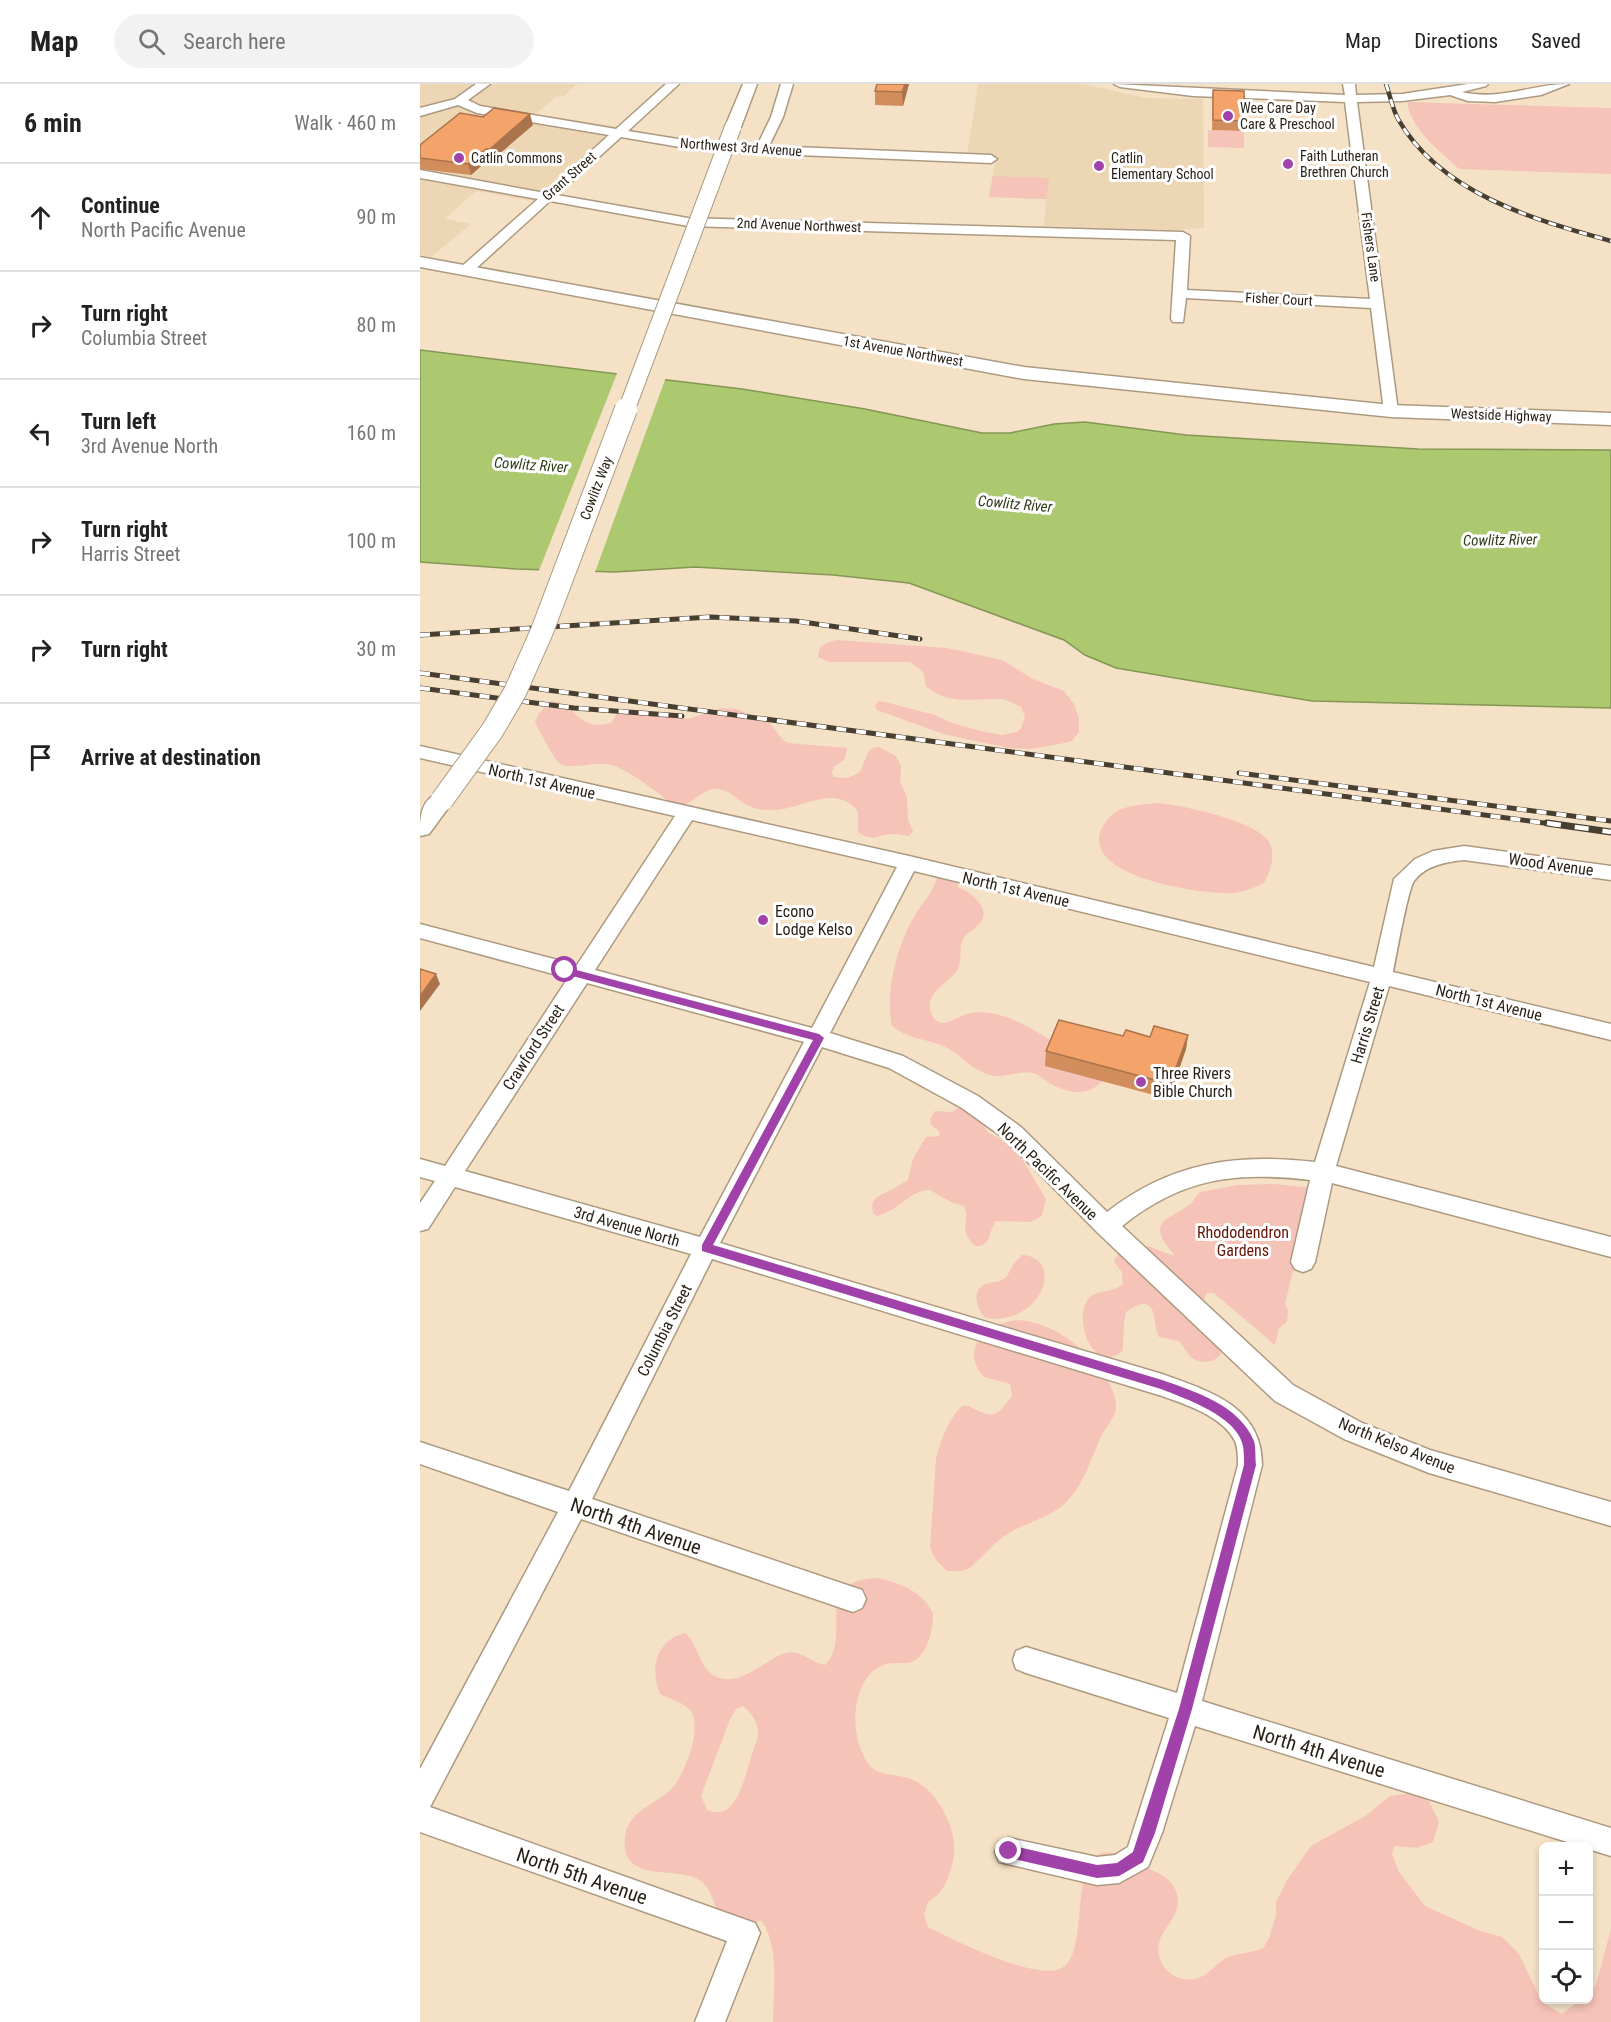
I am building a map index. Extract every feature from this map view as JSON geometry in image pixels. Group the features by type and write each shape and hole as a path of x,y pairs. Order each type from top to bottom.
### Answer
{"main road":[{"name":"Cowlitz Way","path":"420,828 492,731 515,692 542,631 733,127 752,90"},
{"name":"1st Avenue Northwest","path":"420,262 1024,373 1390,411"},
{"name":"Westside Highway","path":"1390,411 1611,419"}],"street":[{"path":"420,112 459,101 484,84"},
{"name":"Grant Street","path":"466,270 673,84"},
{"path":"761,150 777,117 788,84"},
{"path":"1120,84 1168,92 1460,101 1469,90 1482,84"},
{"name":"Fishers Lane","path":"1349,84 1379,304 1390,411"},
{"path":"1389,99 1469,90 1510,97 1563,84"},
{"name":"Northwest 3rd Avenue","path":"459,101 477,109 703,147 992,159"},
{"name":"2nd Avenue Northwest","path":"420,174 688,222 1183,236 1179,294"},
{"path":"1178,319 1179,294"},
{"name":"Fisher Court","path":"1179,294 1379,304"},
{"name":"North 1st Avenue","path":"420,752 909,863 1382,975 1611,1032"},
{"name":"Crawford Street","path":"420,1222 687,813"},
{"name":"Harris Street","path":"1303,1262 1323,1172 1382,975 1404,879 1422,864 1440,856 1464,853 1491,855"},
{"name":"Wood Avenue","path":"1491,855 1611,873"},
{"name":"Columbia Street","path":"420,1797 575,1506 706,1248 819,1038 909,863"},
{"name":"North Pacific Avenue","path":"420,931 819,1038 896,1062 970,1102 1013,1133 1106,1226 1149,1194 1173,1182 1235,1167 1277,1166 1323,1172 1611,1247"},
{"name":"3rd Avenue North","path":"420,1168 706,1248 1162,1385 1197,1398 1222,1411 1240,1427 1249,1444 1250,1465 1186,1709"},
{"name":"North Kelso Avenue","path":"1106,1226 1284,1393 1353,1431 1429,1461 1611,1514"},
{"name":"North 4th Avenue","path":"420,1453 853,1599"},
{"name":"North 4th Avenue","path":"1026,1660 1611,1842"},
{"path":"1009,1851 1097,1871 1119,1869 1138,1857 1148,1833 1186,1709"},
{"name":"North 5th Avenue","path":"420,1818 745,1933 710,2022"}],"shaded area":[{"path":"420,84 577,84 563,97 557,96 536,114 633,129 549,204 476,191 445,219 471,224 431,257 420,255"},
{"name":"Catlin Elementary School","path":"978,84 1083,84 1146,98 1203,99 1204,228 1176,230 1044,226 1046,199 989,197 996,156 967,155"}],"green space":[{"path":"1407,102 1611,108 1611,174 1459,169 1420,131"},
{"path":"1208,130 1244,131 1244,148 1208,147"},
{"path":"993,176 1049,178 1046,199 989,197"},
{"path":"838,640 947,648 1002,660 1033,679 1064,691 1074,704 1079,718 1079,732 1072,741 1060,744 1031,749 1008,748 943,734 877,710 875,706 878,701 885,702 935,715 952,723 980,731 1002,735 1017,732 1025,717 1021,707 1005,700 961,700 943,696 926,686 923,672 910,662 829,662 818,657 820,647"},
{"path":"552,701 561,703 583,721 599,725 611,723 622,710 688,719 722,708 736,709 769,722 788,743 847,748 845,759 834,767 833,777 848,778 860,772 868,752 872,748 879,747 896,756 901,766 900,782 907,797 908,820 913,831 909,836 889,834 873,838 864,835 858,832 858,812 850,803 840,799 819,799 785,809 764,810 750,807 729,792 715,789 705,792 688,803 678,804 667,800 632,775 612,765 563,765 558,762 535,722 539,713"},
{"path":"1157,803 1215,815 1259,832 1267,839 1272,849 1271,867 1264,883 1249,890 1233,893 1197,891 1148,880 1126,871 1108,859 1100,845 1102,828 1107,820 1119,810"},
{"path":"939,869 954,875 958,887 980,903 984,915 982,921 963,939 960,963 956,972 934,993 931,999 930,1007 935,1020 944,1023 967,1014 981,1012 1005,1017 1035,1030 1104,1078 1099,1084 1087,1091 1073,1092 1030,1073 990,1075 983,1073 949,1049 910,1036 892,1026 890,999 893,972 906,933 931,890"},
{"path":"962,1105 976,1115 989,1133 1015,1147 1046,1199 1042,1216 1031,1222 996,1221 989,1238 980,1246 975,1246 965,1230 964,1206 951,1202 930,1190 910,1197 884,1214 877,1216 873,1213 872,1208 876,1198 908,1180 913,1159 926,1137 939,1136 940,1132 931,1125 930,1120 935,1111 952,1112"},
{"name":"Rhododendron Gardens","path":"1274,1184 1313,1188 1285,1304 1288,1310 1287,1322 1279,1328 1275,1345 1214,1293 1207,1293 1202,1305 1224,1339 1219,1357 1207,1362 1198,1361 1191,1357 1179,1341 1159,1337 1152,1310 1144,1304 1126,1312 1123,1350 1113,1357 1103,1357 1095,1351 1084,1331 1084,1307 1093,1295 1115,1289 1123,1284 1122,1272 1114,1262 1119,1253 1141,1245 1175,1256 1165,1243 1161,1226 1170,1216 1186,1207 1200,1192 1238,1185"},
{"path":"1022,1255 1035,1259 1043,1267 1045,1278 1042,1290 1034,1302 1022,1312 1006,1318 986,1318 980,1311 976,1298 979,1289 984,1284 1006,1278 1014,1263"},
{"path":"1017,1320 1050,1328 1079,1347 1111,1386 1115,1399 1115,1413 1080,1483 1064,1504 1050,1514 1005,1535 970,1568 962,1571 947,1571 936,1560 930,1548 936,1458 949,1424 962,1406 993,1414 1002,1409 1012,1396 1010,1384 984,1377 974,1356 975,1347 987,1332 1006,1322"},
{"path":"878,1578 910,1589 923,1599 933,1613 930,1635 920,1656 913,1661 886,1664 867,1677 858,1699 855,1724 860,1747 870,1766 882,1773 913,1780 922,1786 939,1803 950,1826 953,1838 953,1861 945,1885 928,1902 924,1915 928,1927 1009,1963 1027,1968 1056,1970 1068,1962 1075,1946 1083,1881 1089,1864 1101,1854 1119,1854 1161,1875 1173,1886 1178,1903 1173,1918 1160,1940 1159,1957 1167,1971 1174,1976 1189,1980 1198,1978 1228,1957 1263,1948 1269,1938 1276,1915 1276,1902 1287,1880 1311,1846 1367,1815 1390,1796 1412,1793 1429,1801 1439,1822 1433,1842 1417,1848 1394,1846 1392,1854 1399,1872 1425,1906 1480,1931 1502,1937 1519,1954 1539,1996 1539,2004 1545,2004 1562,2014 1575,2004 1593,2004 1593,1988 1596,1985 1611,1929 1611,2022 773,2022 773,1957 768,1932 762,1921 720,1925 711,1894 704,1884 689,1876 640,1868 631,1862 626,1852 625,1837 632,1819 674,1786 692,1748 695,1726 693,1716 686,1706 660,1694 657,1685 655,1675 658,1657 667,1642 685,1633 708,1671 723,1679 743,1676 778,1656 791,1652 825,1665 833,1653 836,1639 836,1611 845,1588 857,1581","holes":["743,1706 757,1725 758,1733 741,1789 732,1805 725,1810 717,1812 707,1810 701,1796 731,1717 736,1709"]}],"water":[{"name":"Cowlitz River","path":"420,350 742,389 865,409 982,433 1010,433 1054,424 1085,422 1186,435 1418,449 1611,450 1611,708 1312,701 1116,668 1085,655 1064,640 909,583 833,575 695,567 615,572 516,569 420,562"}],"pier":[{"path":"618,371 666,377 594,575 538,573"}],"building":[{"path":"877,84 905,84 902,92 875,91"},
{"name":"Wee Care Day Care & Preschool","path":"1213,90 1244,91 1245,121 1213,120"},
{"path":"494,108 530,114 490,149 486,149 468,164 420,158 420,145 460,113 483,117"},
{"path":"420,969 436,974 420,996"},
{"name":"Three Rivers Bible Church","path":"1059,1020 1123,1036 1126,1030 1150,1037 1154,1026 1188,1035 1170,1084 1046,1051"}],"railway":[{"path":"1386,84 1398,119 1416,145 1438,166 1464,185 1521,213 1611,241"},
{"path":"420,635 710,617 796,621 920,639"},
{"path":"420,673 1559,825"},
{"path":"420,688 574,708 682,716"},
{"path":"1239,773 1611,821"},
{"path":"1547,823 1611,832"}],"place":[{"name":"Wee Care Day Care & Preschool","path":"1228,116"},
{"name":"Catlin Commons","path":"459,158"},
{"name":"Faith Lutheran Brethren Church","path":"1288,164"},
{"name":"Catlin Elementary School","path":"1099,166"},
{"name":"Econo Lodge Kelso","path":"763,920"},
{"name":"Three Rivers Bible Church","path":"1141,1082"}],"route":[{"path":"565,970 819,1038 706,1248 1162,1385 1197,1398 1222,1411 1240,1427 1249,1444 1250,1465 1186,1709 1148,1833 1138,1857 1119,1869 1097,1871 1009,1851"}]}
